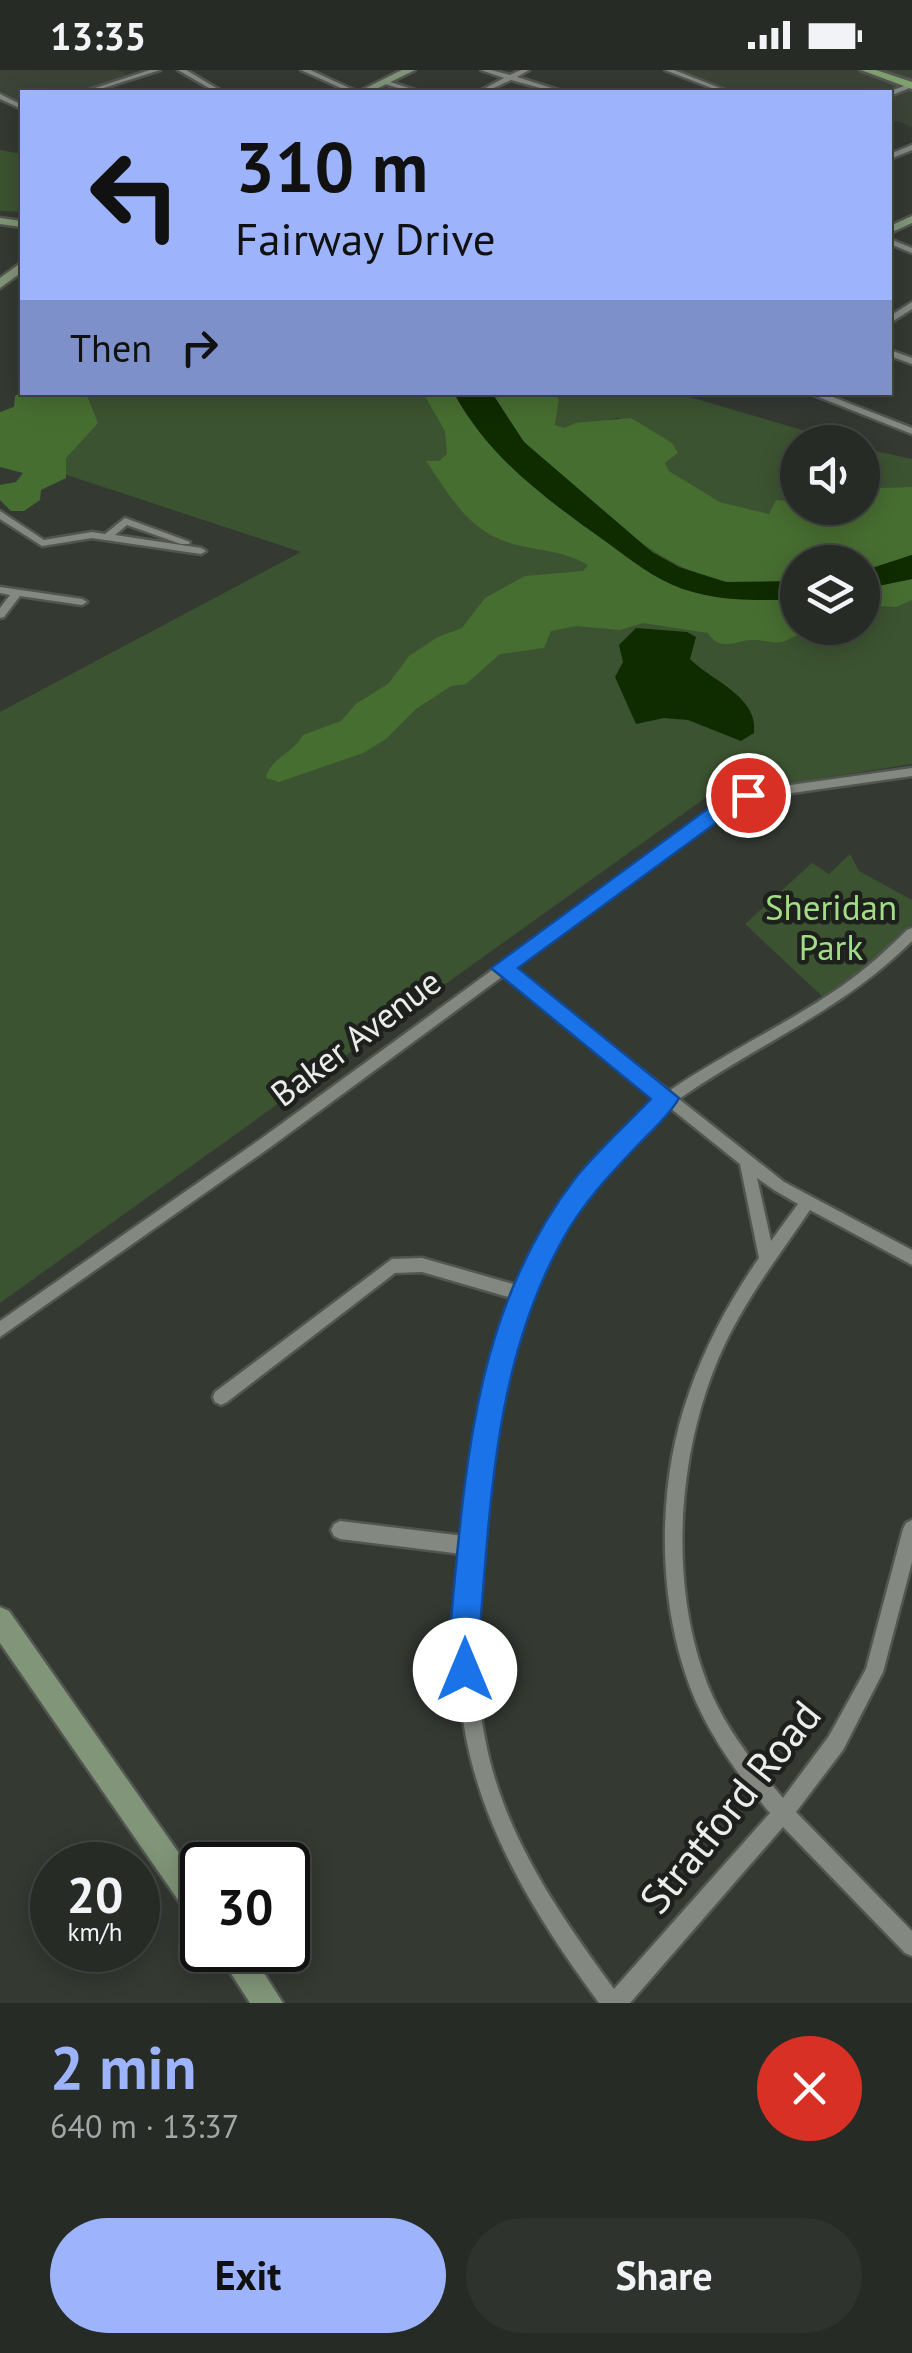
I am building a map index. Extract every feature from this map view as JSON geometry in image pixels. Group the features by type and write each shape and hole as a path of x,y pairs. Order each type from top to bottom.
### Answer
{"main road":[{"path":"866,70 911,83"},
{"path":"886,70 911,83"}],"street":[{"path":"92,90 157,70"},
{"path":"181,70 216,90"},
{"path":"304,70 350,90"},
{"path":"367,90 410,70"},
{"path":"484,70 554,90"},
{"path":"485,90 526,70"},
{"path":"668,70 722,90"},
{"path":"384,82 410,90"},
{"path":"0,284 20,268"},
{"path":"818,395 912,431"},
{"path":"0,514 38,542 108,537 201,551"},
{"path":"108,537 125,521 201,551"},
{"path":"0,615 5,593 82,602"},
{"name":"Baker Avenue","path":"0,1330 268,1142 728,804 748,795 912,772"},
{"path":"614,2003 547,1914 510,1842 483,1768 465,1670 472,1546 490,1395 523,1294 554,1232 587,1182 667,1098 727,1056 850,989 912,933"},
{"path":"502,968 747,1162 807,1203 912,1258"},
{"path":"747,1162 767,1258"},
{"path":"807,1203 725,1326 699,1388 684,1453 677,1556 689,1660 701,1693 728,1742 784,1812 912,1946"},
{"path":"221,1396 392,1266 422,1265 523,1294"},
{"path":"340,1530 472,1546"},
{"name":"Stratford Road","path":"614,2003 784,1812 836,1742 874,1672 912,1530"},
{"path":"0,1620 180,1878"},
{"path":"246,1972 268,2003"}],"shaded area":[{"path":"0,70 117,70 130,76 85,90 20,90 20,102 0,92"},
{"path":"672,70 912,70 912,127 897,121 892,123 892,90 727,90"},
{"path":"20,392 87,395 98,423 66,458 66,478 41,490 40,500 24,511 11,511 0,500 0,485 16,482 23,473 0,467 0,412 14,407 15,396"},
{"path":"424,395 455,395 484,437 520,475 652,574 672,585 711,596 780,600 780,642 752,640 728,644 717,642 708,633 643,623 620,630 576,626 551,631 544,648 500,654 466,684 451,686 416,709 386,739 363,753 279,782 266,778 272,765 303,735 341,721 356,704 389,683 409,656 438,637 462,628 485,598 525,576 583,571 588,565 568,556 507,542 481,528 451,498 426,461 439,461 447,454 445,431"},
{"path":"455,395 493,395 524,442 652,552 679,567 726,582 780,581 780,600 712,596 672,585 561,509 520,475 484,437"},
{"path":"493,395 556,395 559,400 555,425 565,428 575,423 631,418 672,443 678,453 665,463 669,471 720,502 769,514 776,500 780,500 780,525 880,525 880,488 912,487 912,555 880,565 880,545 780,545 780,583 744,584 713,579 639,541 543,462 521,438"},
{"path":"912,555 912,579 880,586 880,565"},
{"path":"912,579 912,600 896,607 880,606 880,585"},
{"path":"636,628 687,632 696,637 690,659 742,700 754,720 754,733 741,741 688,720 664,718 636,724 615,677 623,662 619,645"}],"green space":[{"path":"0,150 20,154 20,212 0,211"},
{"path":"37,395 434,395 780,616 780,645 880,645 880,588 912,579 912,764 708,796 0,1303 0,712 301,552 0,453 0,413"},
{"path":"556,395 683,395 785,425 780,425 780,501 776,501 769,514 720,502 669,471 665,463 678,453 618,418 565,428 555,425 559,401"},
{"path":"880,452 912,459 912,487 880,488"},
{"name":"Sheridan Park","path":"850,854 859,871 912,900 912,924 869,968 823,997 745,924 812,863 829,874"}],"route":[{"path":"465,1670 464,1640 482,1448 490,1395 518,1307 554,1232 587,1182 667,1098 502,968 728,804 748,795"}]}
